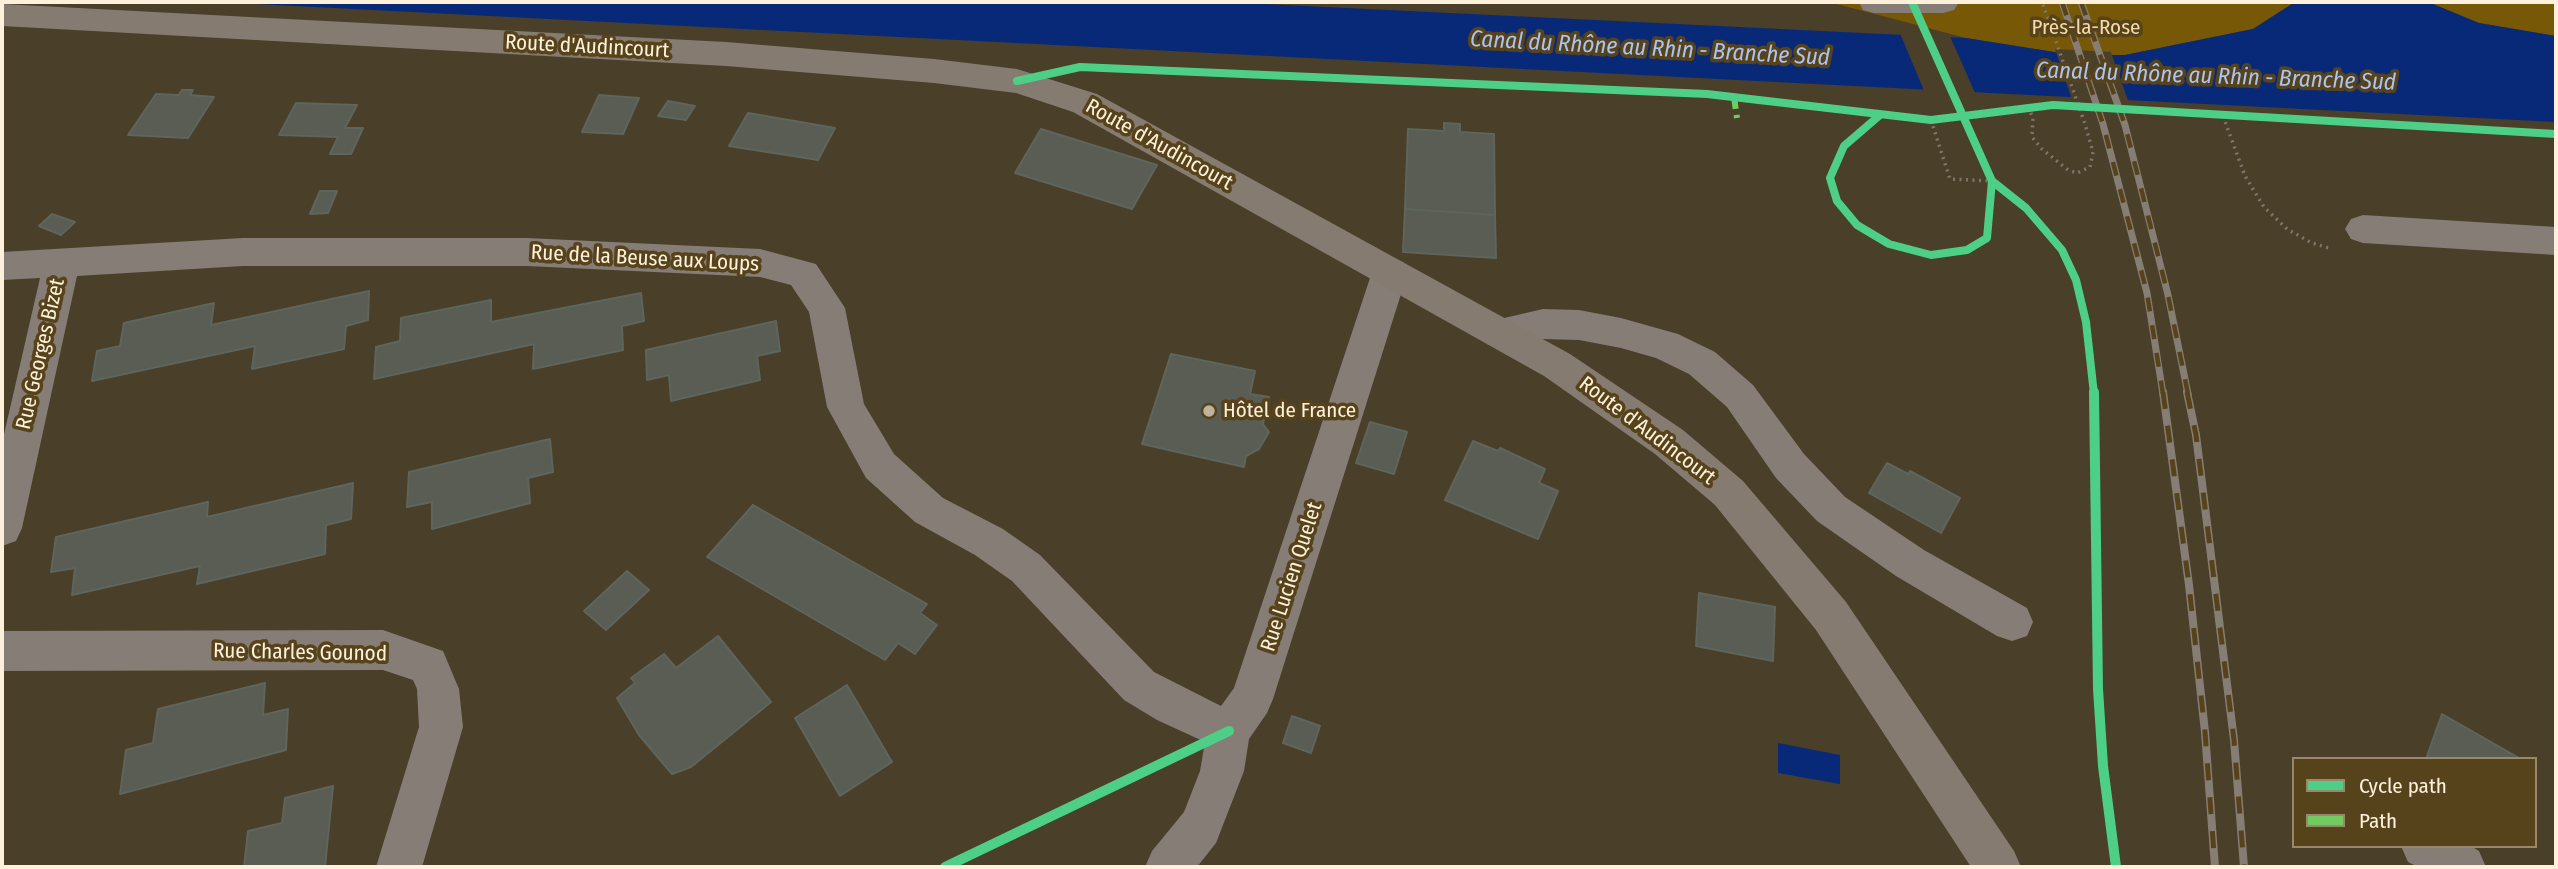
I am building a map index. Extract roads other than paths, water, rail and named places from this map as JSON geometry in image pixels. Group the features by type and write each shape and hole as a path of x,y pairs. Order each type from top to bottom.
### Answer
{"main road":[{"name":"Route d'Audincourt","path":"2,15 726,54 934,71 1017,81 1085,103 1557,365 1669,442 1729,493 1766,534 1831,616 1998,867"}],"street":[{"path":"1874,2 1944,2"},
{"path":"2350,240 2556,241"},
{"name":"Rue de la Beuse aux Loups","path":"2,266 243,252 527,252 760,263 803,274 827,308 838,352 846,407 880,466 929,510 989,542 1026,568 1139,686 1172,705 1229,731"},
{"name":"Rue Georges Bizet","path":"2,528 62,262"},
{"name":"Rue Lucien Quelet","path":"1168,867 1200,827 1222,771 1229,731 1252,699 1390,272"},
{"path":"1500,333 1543,324 1579,326 1621,333 1665,345 1702,363 1740,396 1790,466 1831,509 1910,563 2012,622"},
{"name":"Rue Charles Gounod","path":"2,651 383,650 428,665 438,689 441,727 398,867"},
{"path":"2428,848 2463,867"}],"water":[{"name":"Canal du Rhône au Rhin - Branche Sud","path":"217,2 1223,2 1966,38 2073,55 2125,55 2253,29 2295,2 2428,2 2479,23 2556,36 2556,122"},
{"path":"1778,743 1840,755 1840,784 1778,773"}],"railway":[{"path":"2062,2 2103,124 2147,293 2163,394"},
{"path":"2081,2 2125,125 2168,295 2188,394"},
{"path":"2163,392 2189,585 2205,732 2215,867"},
{"path":"2187,392 2196,435 2234,740 2244,867"}],"place":[{"name":"Hôtel de France","path":"1209,411"}],"park label":[{"name":"Près-la-Rose","path":"2086,28"}]}
